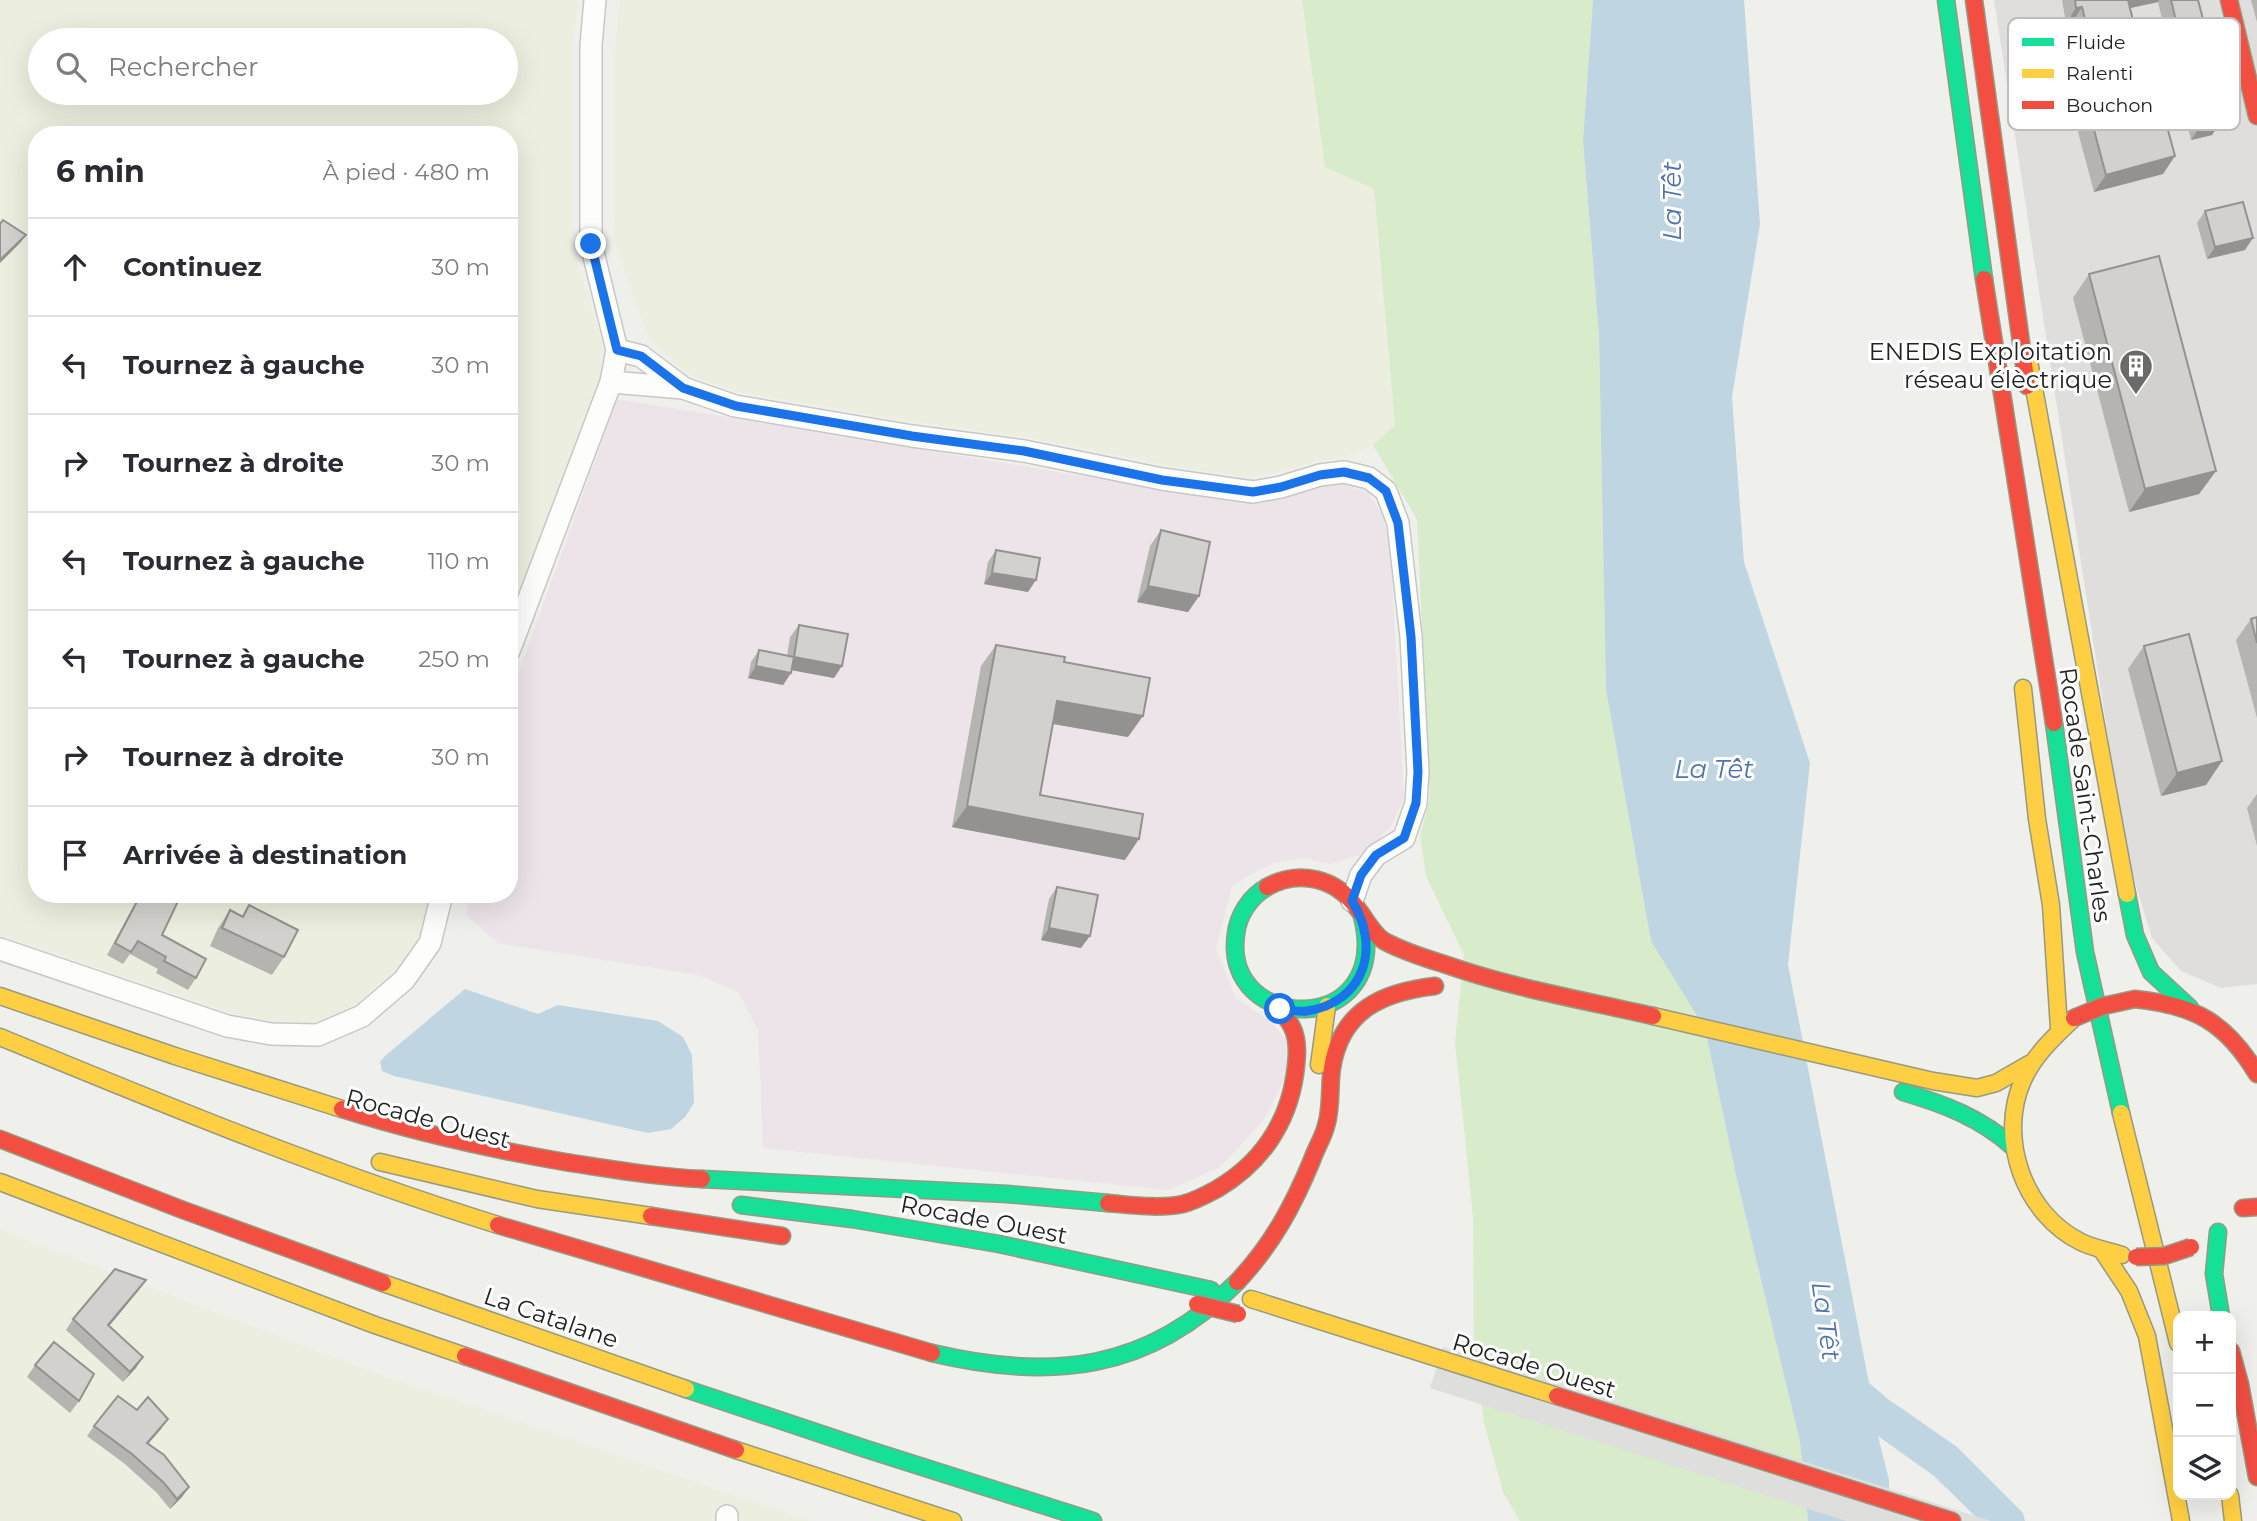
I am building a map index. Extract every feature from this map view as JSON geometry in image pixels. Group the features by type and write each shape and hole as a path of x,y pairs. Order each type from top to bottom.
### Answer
{"main road":[{"path":"1946,0 1979,247 2006,519"},
{"path":"1974,0 2059,610"},
{"path":"2228,0 2232,18"},
{"path":"2240,48 2257,116"},
{"path":"2007,245 2074,593 2091,703 2135,935 2151,972 2190,1008"},
{"name":"Rocade Saint-Charles","path":"1979,247 2062,776 2085,952 2105,1049 2173,1323"},
{"path":"2022,677 2037,819 2052,905 2059,1028"},
{"path":"1367,985 1327,1006 1304,1012 1280,1009 1265,1002 1242,978 1236,962 1233,946 1237,921 1250,900 1270,884 1295,877 1321,880 1338,888 1381,938 1465,972 1933,1081 1977,1088 1996,1083 2029,1065"},
{"path":"1342,998 1357,981 1366,961 1368,938 1357,909"},
{"path":"0,1035 184,1114 318,1166 484,1220 913,1350 1002,1366 1062,1367 1114,1358 1147,1348 1172,1335 1232,1288 1270,1246 1298,1194 1327,1123 1335,1054 1352,1022 1374,1000 1403,989 1441,987 1393,981"},
{"path":"2114,988 2120,1015"},
{"path":"0,996 363,1116 527,1155 655,1177 1007,1194 1143,1206 1182,1204 1204,1196 1237,1177 1263,1152 1282,1120 1293,1088 1298,1055 1293,1028 1280,1009"},
{"path":"2250,1203 2218,1232 2191,1247 2164,1255 2136,1257 2103,1252 2070,1236 2043,1212 2023,1181 2013,1146 2012,1118 2029,1065 2042,1045 2059,1028 2103,1005 2135,999 2163,1001 2190,1008 2209,1018 2227,1032 2247,1055 2257,1074"},
{"path":"1509,1000 1590,1019"},
{"name":"Rocade Ouest","path":"0,1003 33,1018 175,1070 384,1133 483,1158 642,1190"},
{"path":"1298,1194 1311,1154 1317,1119 1319,1059 1327,1006"},
{"path":"2227,1032 2249,1035"},
{"path":"0,1035 257,1124"},
{"path":"1885,1087 1946,1104 1999,1132 2013,1146"},
{"name":"La Catalane","path":"0,1139 392,1286 704,1396 1093,1521"},
{"name":"Rocade Ouest","path":"368,1158 537,1199 794,1237"},
{"path":"0,1182 375,1325 682,1432 953,1521"},
{"name":"Rocade Ouest","path":"722,1202 852,1219 999,1244 1251,1299 1952,1521"},
{"path":"2172,1231 2181,1268"},
{"path":"2218,1232 2213,1251 2213,1288 2220,1311"},
{"path":"2103,1252 2129,1291 2147,1336 2181,1521"},
{"path":"1191,1303 1244,1316"},
{"path":"2236,1369 2257,1478"},
{"path":"2231,1500 2233,1521"}],"street":[{"path":"518,627 611,382 617,350 591,244 591,45 595,0"},
{"path":"617,350 641,356 683,388"},
{"path":"611,382 683,388 736,406 912,436 1024,451 1162,480 1253,492 1320,475 1344,472 1369,478 1386,491 1398,523 1411,637 1418,772 1416,803 1404,838 1376,855 1361,875 1357,909"},
{"path":"0,949 227,1026 271,1034 318,1035 362,1016 404,980 430,943 440,903"}],"shaded area":[{"path":"1994,0 2257,0 2257,984 2221,988 2181,971 2152,938 2126,853 2014,130 2240,130 2240,18 2008,18 2008,90"},
{"path":"617,399 1227,500 1281,499 1340,482 1368,493 1382,514 1390,543 1404,797 1391,827 1363,854 1330,864 1303,858 1273,863 1232,887 1216,949 1236,998 1267,1019 1286,1039 1287,1074 1263,1121 1220,1167 1168,1190 763,1148 758,1030 738,992 699,975 497,943 467,915 467,903 518,903 518,675"}],"green space":[{"path":"0,0 578,0 573,44 573,246 604,348 599,379 518,591 518,126 28,126 28,903 427,903 419,937 395,971 355,1005 316,1022 272,1021 231,1013 0,935"},
{"path":"620,0 1302,0 1325,166 1374,189 1395,425 1373,445 1345,457 1317,461 1253,478 1165,465 1027,437 914,422 739,392 687,374 647,335 614,241 615,47"},
{"path":"1302,0 1593,0 1583,141 1599,335 1606,690 1651,941 1705,1029 1738,1184 1800,1442 1808,1521 1520,1521 1503,1492 1484,1423 1474,1345 1473,1217 1455,1042 1464,955 1426,876 1420,836 1430,797 1417,519 1373,445 1395,425 1374,189 1325,167"},
{"path":"0,1230 359,1367 810,1521 0,1521"}],"water":[{"name":"La Têt","path":"1593,0 1744,0 1760,224 1732,397 1744,562 1810,763 1788,965 1869,1383 1957,1447 2023,1513 2025,1521 1980,1521 1934,1476 1878,1436 1889,1480 1889,1521 1808,1521 1800,1442 1738,1184 1705,1029 1651,941 1606,690 1599,335 1583,141"},
{"path":"465,989 538,1014 558,1005 658,1021 683,1037 692,1055 694,1103 685,1117 671,1129 648,1133 394,1076 382,1071 380,1062 385,1056"}],"pier":[{"path":"1443,1347 1991,1521 1846,1521 1430,1388"}],"building":[{"path":"2075,0 2128,0 2132,18 2085,18 2082,7 2076,8"},
{"path":"2171,0 2198,0 2203,18 2175,18"},
{"path":"2094,130 2168,130 2175,156 2106,175"},
{"path":"2243,202 2253,238 2215,247 2205,211"},
{"path":"3,220 26,235 0,260 0,224"},
{"name":"ENEDIS Exploitation réseau élèctrique","path":"2159,256 2216,471 2145,489 2089,274"},
{"path":"1161,530 1210,542 1199,596 1148,586"},
{"path":"996,550 1040,558 1036,580 992,573"},
{"path":"2257,617 2257,643 2251,619"},
{"path":"799,625 848,634 842,666 794,657"},
{"path":"2189,634 2222,761 2177,773 2144,646"},
{"path":"996,645 1065,657 1064,662 1150,678 1143,716 1057,701 1040,795 1143,814 1139,839 967,806"},
{"path":"759,650 794,657 791,673 756,666"},
{"path":"1057,887 1098,895 1090,936 1049,928"},
{"path":"136,903 177,903 162,935 206,959 196,978 164,961 166,957 138,941 131,952 115,943"},
{"path":"249,905 298,930 284,957 222,928 230,910 243,917"},
{"path":"115,1269 146,1280 108,1325 143,1357 130,1372 73,1319"},
{"path":"54,1342 94,1374 79,1401 35,1365"},
{"path":"118,1396 137,1410 148,1397 168,1419 147,1443 164,1455 189,1487 177,1499 164,1483 132,1454 94,1426"}],"traffic: fast":[{"path":"1946,0 1984,279"},
{"path":"2054,723 2085,952 2121,1113"},
{"path":"1267,887 1250,901 1239,920 1236,934 1238,967 1254,991 1278,1005 1305,1009 1332,1002 1354,985 1365,956 1362,916"},
{"path":"2127,894 2135,935 2151,972 2190,1008"},
{"path":"1903,1092 1961,1113 1988,1128 2013,1147"},
{"path":"702,1179 1007,1194 1108,1203"},
{"path":"741,1205 852,1219 999,1244 1211,1290"},
{"path":"2218,1232 2214,1274 2220,1311"},
{"path":"932,1353 975,1362 1017,1366 1057,1367 1095,1362 1132,1351 1168,1335 1203,1312 1237,1282"},
{"path":"686,1389 1093,1521"}],"traffic: slow":[{"path":"2029,361 2127,894"},
{"path":"2023,688 2037,819 2051,905 2059,1028"},
{"path":"0,996 342,1109"},
{"path":"1319,1065 1327,1006"},
{"path":"1653,1016 1933,1081 1977,1088 1996,1083 2029,1064"},
{"path":"2074,1018 2039,1054 2023,1080 2016,1102 2013,1126 2015,1149 2021,1172 2044,1213 2061,1229 2081,1242 2122,1255"},
{"path":"0,1037 309,1160 498,1225"},
{"path":"2121,1113 2173,1323"},
{"path":"380,1162 537,1199 651,1216"},
{"path":"0,1182 375,1325 465,1356"},
{"path":"2103,1252 2129,1291 2147,1336 2181,1521"},
{"path":"383,1283 686,1389"},
{"path":"1251,1299 1557,1396"},
{"path":"736,1450 953,1521"},
{"path":"2231,1500 2233,1521"}],"traffic: jam":[{"path":"1974,0 2027,386"},
{"path":"2229,0 2233,18"},
{"path":"2240,46 2257,116"},
{"path":"1984,279 2054,723"},
{"path":"1267,887 1292,878 1328,883 1348,898 1380,938 1406,951 1496,980 1653,1016"},
{"path":"1237,1282 1261,1254 1280,1224 1323,1135 1329,1112 1332,1068 1345,1032 1355,1018 1382,999 1435,986"},
{"path":"2135,999 2175,1006 2206,1019 2233,1041 2257,1074"},
{"path":"2074,1018 2103,1006 2135,999"},
{"path":"1108,1203 1155,1206 1187,1203 1217,1189 1259,1155 1279,1126 1295,1074 1296,1038 1280,1009"},
{"path":"342,1109 424,1132 565,1162 702,1179"},
{"path":"0,1139 383,1283"},
{"path":"2243,1208 2257,1207"},
{"path":"651,1216 782,1236"},
{"path":"498,1225 932,1353"},
{"path":"2136,1257 2164,1256 2191,1247"},
{"path":"1197,1304 1238,1314"},
{"path":"465,1356 736,1450"},
{"path":"2236,1369 2257,1477"},
{"path":"1557,1396 1952,1521"}],"place":[{"name":"ENEDIS Exploitation réseau élèctrique","path":"2136,396"}],"route":[{"path":"591,244 617,350 641,356 683,388 736,406 912,436 1024,451 1162,480 1253,492 1320,475 1344,472 1369,478 1386,491 1398,523 1411,637 1418,772 1416,803 1404,838 1376,855 1361,875 1352,901 1362,916 1368,938 1366,961 1357,981 1342,998 1327,1006 1304,1012 1280,1009"}]}
